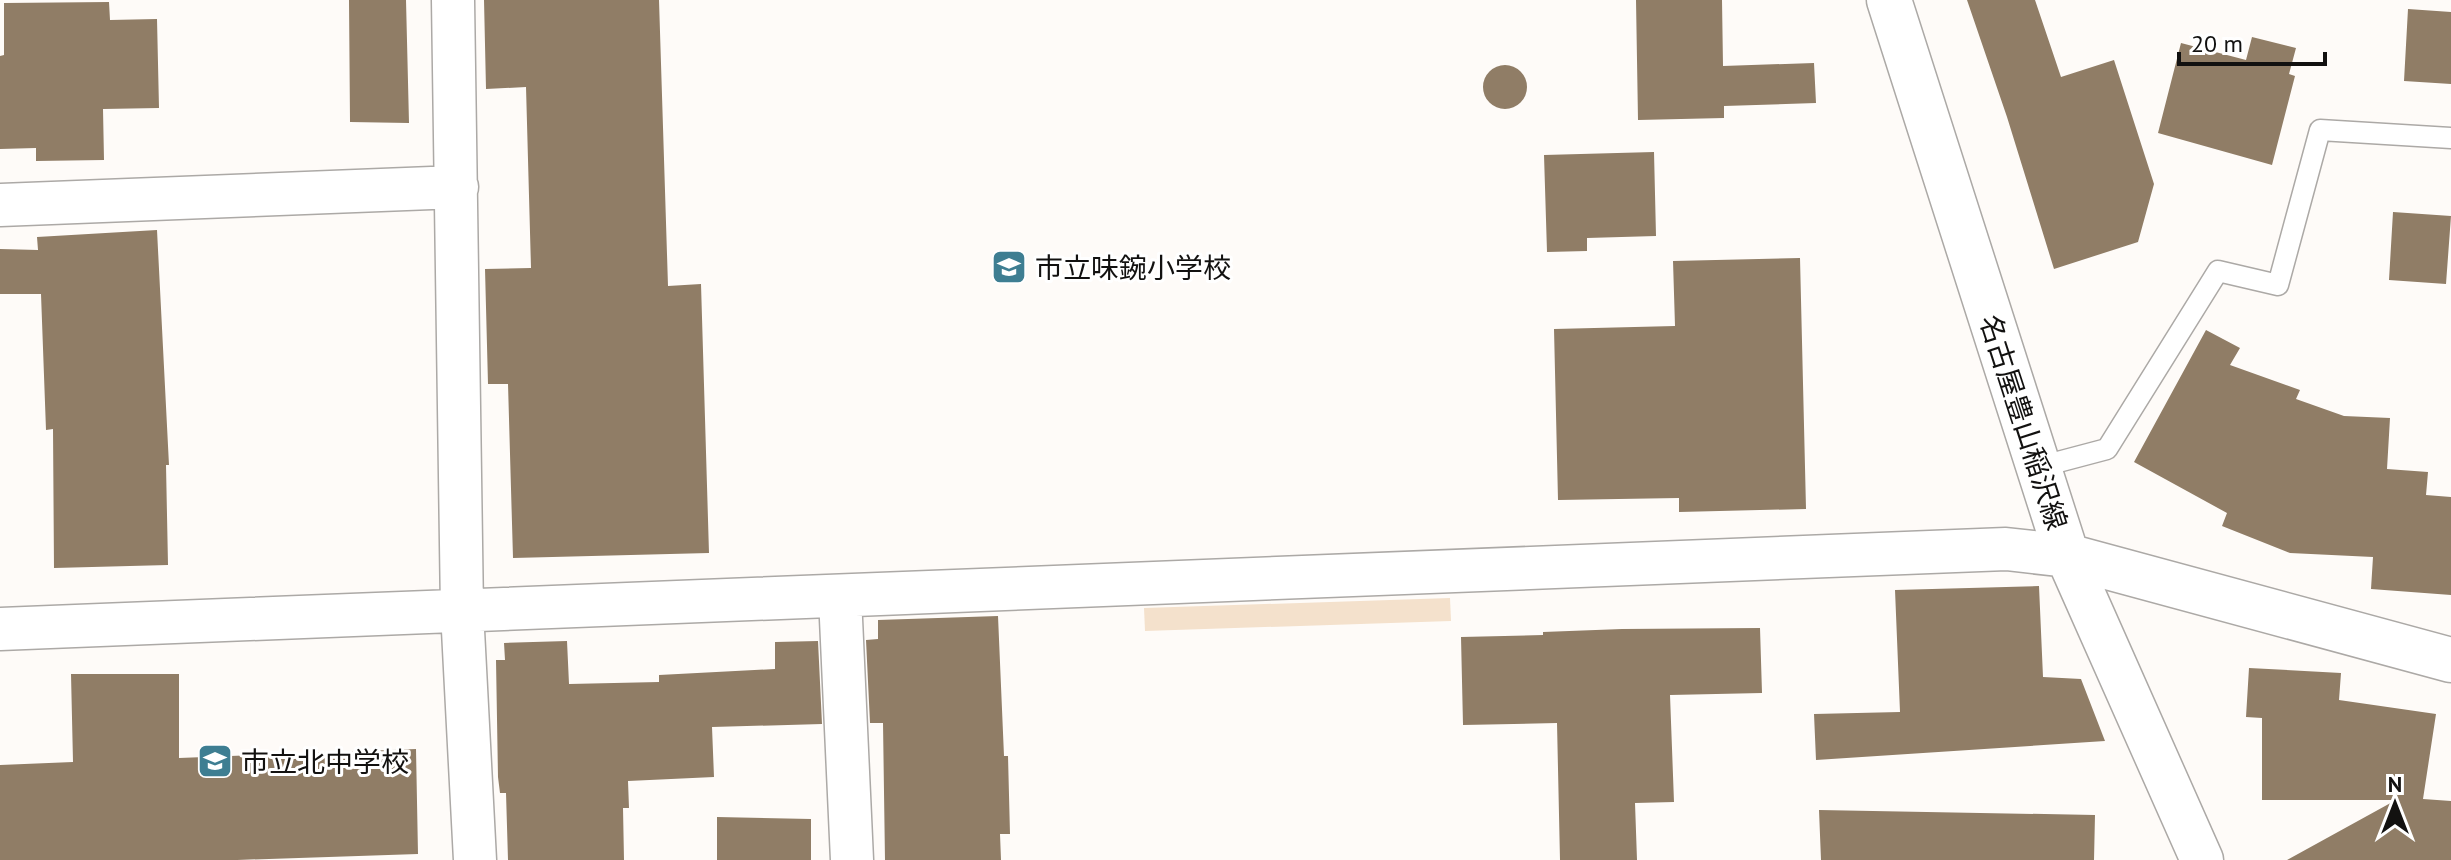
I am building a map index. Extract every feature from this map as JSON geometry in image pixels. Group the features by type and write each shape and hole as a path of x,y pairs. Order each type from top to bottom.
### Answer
{"main road":[{"name":"名古屋豊山稲沢線","path":"1889,0 2067,556 2451,660"}],"street":[{"path":"453,0 462,611 475,860"},
{"path":"0,205 457,187"},
{"path":"0,629 2006,549 2067,556 2202,860"},
{"path":"840,597 852,860"}],"lane":[{"path":"2039,467 2107,449 2218,271 2278,285 2320,130 2451,138"}],"shaded area":[{"path":"1450,598 1451,621 1145,631 1144,608"}],"building":[{"path":"349,0 406,0 409,123 350,122"},
{"path":"484,0 659,0 668,286 701,284 709,553 513,558 508,384 488,384 485,269 531,268 526,87 486,89"},
{"path":"1636,0 1722,0 1723,66 1814,63 1816,103 1724,106 1724,118 1638,120"},
{"path":"1967,0 2035,0 2061,77 2114,60 2154,184 2138,242 2054,269"},
{"path":"109,2 110,20 157,19 159,108 103,109 104,160 36,161 36,148 0,149 0,56 4,55 4,3"},
{"path":"2408,9 2451,12 2451,84 2404,81"},
{"path":"2252,37 2296,48 2289,74 2295,76 2272,165 2158,133 2181,43 2246,60"},
{"path":"1505,65 1521,71 1527,87 1521,103 1505,109 1489,103 1483,87 1489,71"},
{"path":"1654,152 1656,236 1587,238 1587,251 1547,252 1544,155"},
{"path":"2393,212 2451,216 2446,284 2389,280"},
{"path":"157,230 169,465 166,465 168,565 54,568 53,429 46,430 41,294 0,294 0,249 38,250 37,237"},
{"path":"1800,258 1806,509 1679,512 1679,498 1558,500 1554,329 1675,326 1673,261"},
{"path":"2206,330 2240,348 2230,365 2300,390 2296,399 2344,416 2390,418 2387,469 2428,472 2426,495 2451,497 2451,595 2371,589 2373,557 2290,553 2222,526 2227,513 2134,462"},
{"path":"2039,586 2043,677 2081,679 2105,741 1816,760 1814,714 1900,712 1895,590"},
{"path":"998,616 1010,834 1000,834 1001,860 885,860 883,723 870,723 866,640 878,639 878,620"},
{"path":"1760,628 1762,693 1670,695 1674,802 1635,803 1637,860 1560,860 1557,723 1463,725 1461,637 1622,629"},
{"path":"567,641 569,684 659,682 659,675 775,669 775,642 818,641 822,724 712,727 714,777 628,781 629,808 623,808 624,860 508,860 506,793 500,793 498,777 496,660 505,660 504,643"},
{"path":"2249,668 2341,673 2339,700 2436,714 2423,799 2451,801 2451,860 2287,860 2396,800 2262,800 2262,718 2246,717"},
{"path":"71,674 179,674 179,758 416,749 418,854 237,860 0,860 0,765 73,762"},
{"path":"1819,810 2095,815 2094,860 1821,860"},
{"path":"717,817 811,819 811,860 717,860"}],"place":[{"name":"市立味鋺小学校","path":"1009,267"},
{"name":"市立北中学校","path":"215,761"}]}
